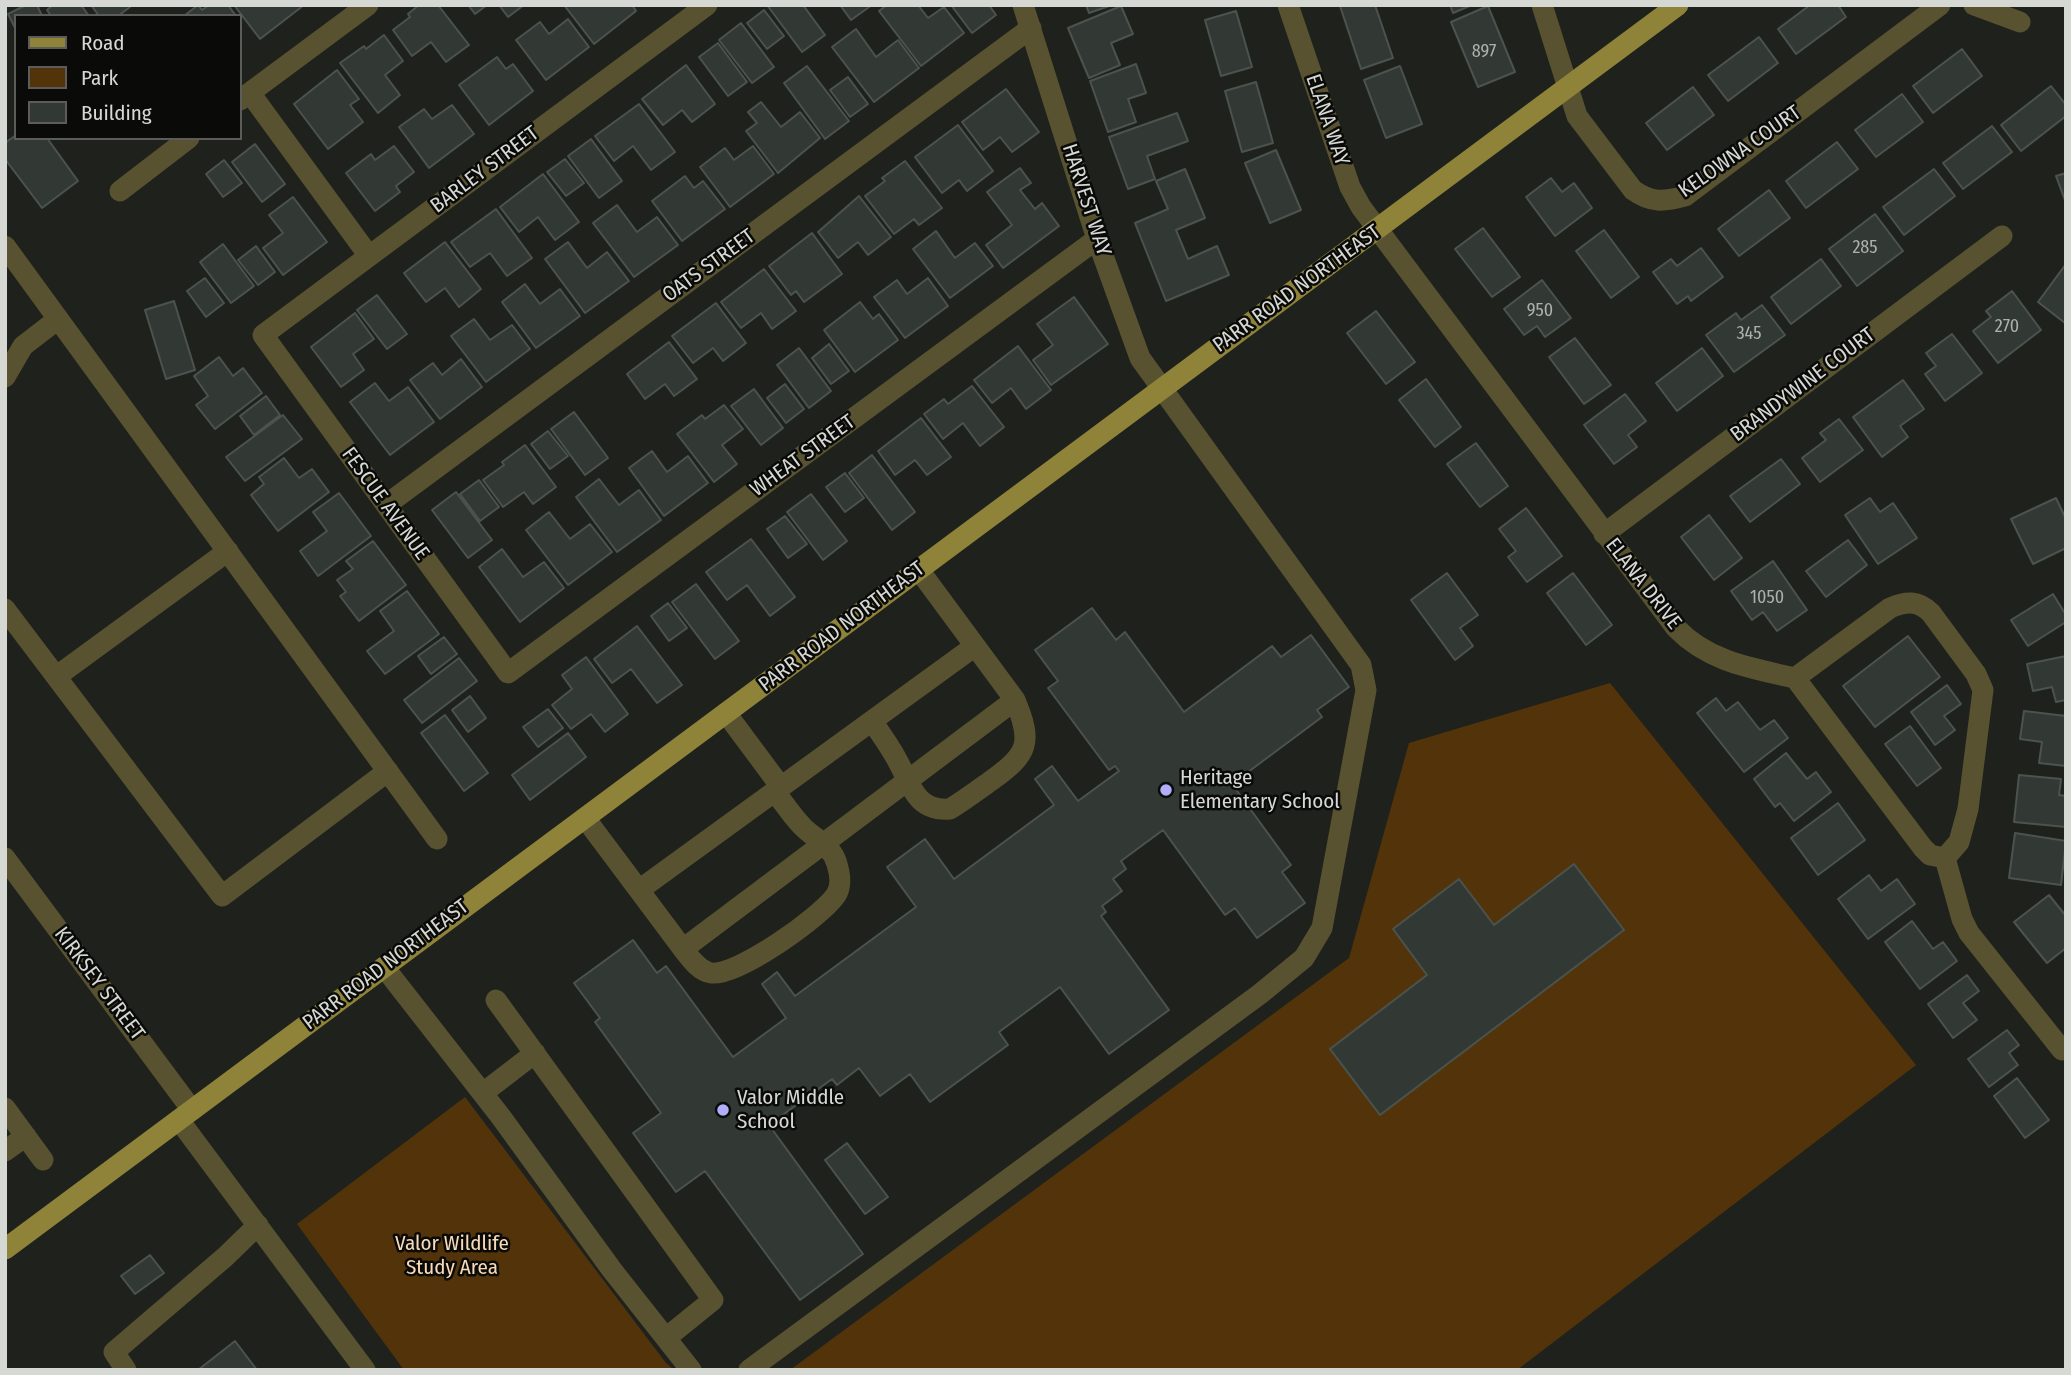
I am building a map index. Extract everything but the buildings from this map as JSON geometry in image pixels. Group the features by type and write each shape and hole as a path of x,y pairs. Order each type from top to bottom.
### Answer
{"main road":[{"name":"PARR ROAD NORTHEAST","path":"5,1249 1678,5"}],"street":[{"path":"368,5 245,96 369,256"},
{"name":"BARLEY STREET","path":"262,335 707,5"},
{"name":"HARVEST WAY","path":"749,1370 1260,994 1304,958 1322,928 1366,690 1361,665 1140,358 1097,239 1023,5"},
{"name":"ELANA WAY","path":"1288,5 1350,187 1378,230"},
{"name":"KELOWNA COURT","path":"1542,5 1577,116 1633,190 1644,198 1657,201 1685,196 1940,5"},
{"path":"1973,5 2020,22"},
{"name":"OATS STREET","path":"386,505 1031,28"},
{"path":"120,191 184,141"},
{"name":"ELANA DRIVE","path":"1378,230 1604,534 1689,642 1727,662 1795,678"},
{"name":"BRANDYWINE COURT","path":"1604,534 2002,236"},
{"name":"WHEAT STREET","path":"508,673 1097,239"},
{"path":"5,247 437,839"},
{"path":"5,377 23,346 58,319"},
{"name":"FESCUE AVENUE","path":"262,335 508,673"},
{"path":"57,676 228,551"},
{"path":"872,721 895,757 906,782 928,806 939,810 950,809 1015,763 1024,747 1022,716 1014,700 919,570"},
{"path":"1905,602 1923,606 1931,613 1976,674 1983,690 1968,809 1959,842 1945,858 1930,855 1923,848 1795,678 1905,602"},
{"path":"5,609 222,896 388,771"},
{"path":"639,890 975,646"},
{"path":"683,949 1014,700"},
{"path":"585,818 695,964 709,973 726,972 776,944 819,911 836,894 840,879 836,860 825,843 802,826 726,713"},
{"name":"KIRKSEY STREET","path":"5,858 185,1115 258,1225 365,1370"},
{"path":"1945,858 1962,919 1969,933 2062,1050"},
{"path":"384,967 483,1093 612,1270 691,1370"},
{"path":"496,1000 713,1300 666,1338"},
{"path":"483,1093 535,1054"},
{"path":"5,1108 43,1160"},
{"path":"5,1151 26,1136"},
{"path":"126,1370 114,1352 225,1257 258,1225"}],"green space":[{"path":"1610,683 1916,1065 1517,1370 790,1370 1349,958 1409,743"},
{"name":"Valor Wildlife Study Area","path":"465,1097 674,1370 404,1370 297,1224"}],"place":[{"name":"Heritage Elementary School","path":"1166,790"},
{"name":"Valor Middle School","path":"723,1110"}]}
